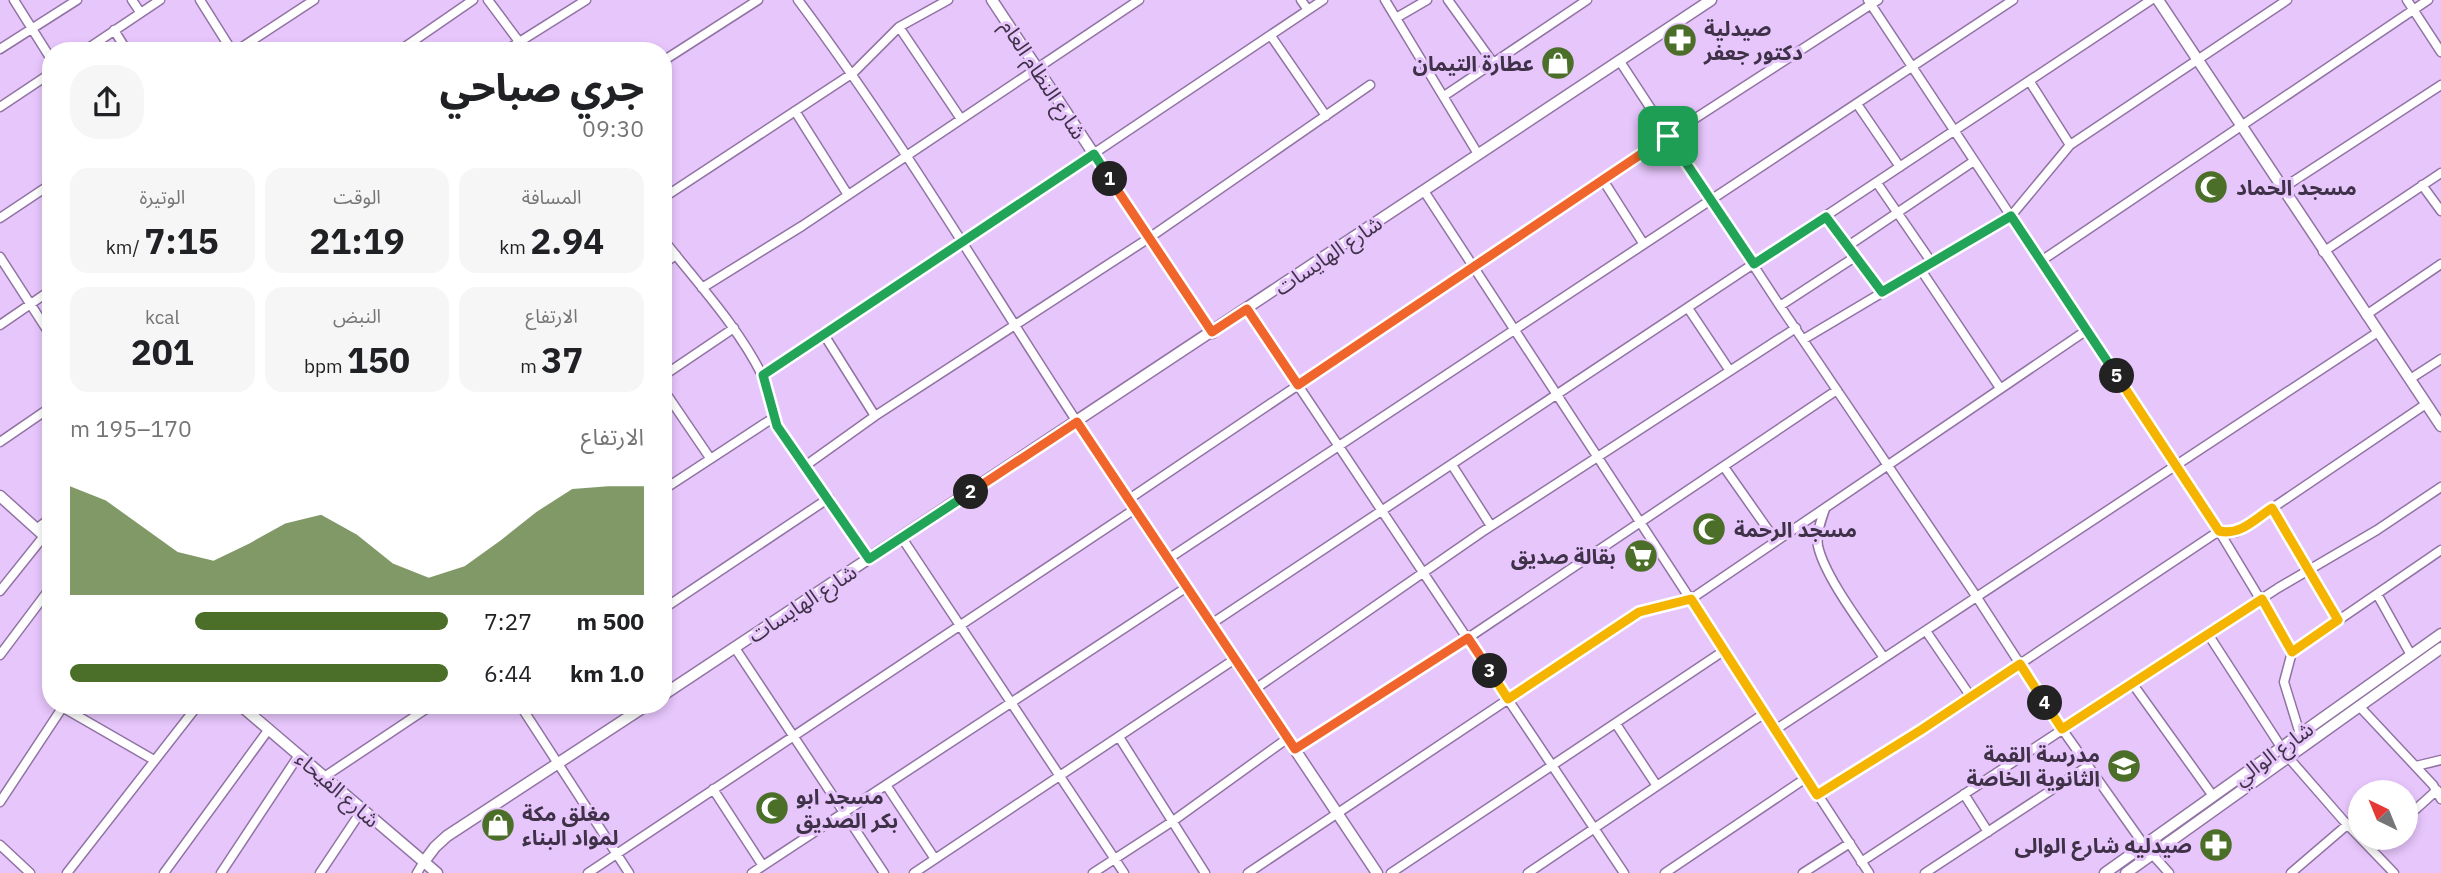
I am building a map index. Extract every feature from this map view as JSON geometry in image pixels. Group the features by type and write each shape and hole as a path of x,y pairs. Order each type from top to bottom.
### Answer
{"street":[{"path":"14,0 42,46"},
{"path":"0,50 76,0"},
{"path":"132,0 141,12"},
{"path":"96,42 160,0"},
{"path":"200,0 228,42"},
{"path":"248,42 314,0"},
{"path":"420,42 473,0"},
{"path":"488,0 519,41 586,0"},
{"path":"672,55 758,0"},
{"path":"798,0 853,73 1077,422 1377,873"},
{"path":"672,192 853,73 899,27 948,0"},
{"name":"شارع النظام العام","path":"992,0 1212,332"},
{"path":"702,288 848,195 1139,0"},
{"path":"1301,0 1308,10"},
{"path":"763,375 1323,0"},
{"path":"1385,0 1478,154"},
{"path":"1396,18 1427,0"},
{"path":"1448,0 1494,64"},
{"path":"1444,96 1587,0"},
{"name":"شارع الهايسات","path":"672,689 1711,0"},
{"path":"1168,559 2014,0"},
{"path":"1212,624 2151,0"},
{"path":"2158,0 2441,426"},
{"path":"1804,339 2011,216 2070,145 2287,0"},
{"path":"2407,0 2441,52"},
{"path":"2041,261 2428,0"},
{"path":"1129,499 1872,2 1912,68 2219,531 2292,652"},
{"path":"899,27 961,119"},
{"path":"114,30 121,42"},
{"path":"1271,36 1326,116"},
{"path":"1619,60 2062,729 2144,845"},
{"path":"0,107 42,79"},
{"path":"2030,82 2070,145"},
{"path":"805,466 875,416 1149,238 1370,85"},
{"path":"2283,188 2441,85"},
{"path":"1857,104 1900,167"},
{"path":"794,111 848,195"},
{"path":"1848,246 1974,162"},
{"path":"2323,251 2441,173"},
{"path":"1603,180 1643,243"},
{"path":"1877,183 1932,263"},
{"path":"2423,185 2441,211"},
{"path":"0,218 42,190"},
{"path":"1424,191 1869,873"},
{"path":"1826,217 1882,292"},
{"path":"672,250 734,328 763,375 773,418 783,437 829,498 869,559"},
{"path":"672,258 676,255"},
{"path":"0,257 42,322"},
{"path":"1780,306 1856,257"},
{"path":"2366,315 2441,264"},
{"path":"1921,270 2000,388"},
{"path":"0,325 42,296"},
{"path":"1247,309 1624,873"},
{"path":"1688,309 1730,371"},
{"path":"672,370 734,328"},
{"path":"1255,689 1491,526 1796,328"},
{"path":"1248,873 1639,612 1691,599 2087,330"},
{"path":"1775,730 2378,332"},
{"path":"824,333 875,416"},
{"path":"2410,379 2441,359"},
{"path":"1295,749 1468,638 1837,390"},
{"path":"672,402 710,458"},
{"path":"1817,795 1971,697 2219,531 2237,532 2426,404"},
{"path":"0,442 42,413"},
{"path":"672,484 773,418"},
{"path":"1452,465 1491,526"},
{"path":"1724,467 1776,541"},
{"path":"1861,862 2132,683 2441,487"},
{"path":"0,496 42,534"},
{"path":"672,603 829,498"},
{"path":"1825,508 1818,536 1819,550 1836,584 1884,658"},
{"path":"2272,508 2338,620"},
{"path":"588,873 1135,509"},
{"path":"0,590 42,538"},
{"path":"902,538 1124,873"},
{"path":"2300,734 2284,682 2292,652 2441,550"},
{"path":"752,873 1187,587"},
{"path":"2377,594 2411,655"},
{"path":"0,655 42,599"},
{"path":"1926,631 1971,697"},
{"path":"2208,634 2281,747"},
{"name":"شارع الوالي","path":"2105,873 2441,634"},
{"path":"735,648 884,873"},
{"name":"شارع الوالي","path":"2126,873 2441,648"},
{"path":"1391,873 1725,650"},
{"path":"914,873 1235,659"},
{"path":"2132,683 2213,796"},
{"path":"2359,706 2439,794 2418,809"},
{"path":"1528,873 1765,713"},
{"path":"0,802 58,714"},
{"path":"76,714 154,760"},
{"path":"67,873 191,714"},
{"name":"شارع الفيحاء","path":"253,714 437,873"},
{"path":"324,777 418,714"},
{"path":"526,714 629,873"},
{"path":"416,873 435,847 447,836 634,714"},
{"path":"1616,724 1657,786"},
{"path":"164,873 269,729"},
{"path":"1119,737 1205,873"},
{"path":"1093,873 1173,821 1288,738"},
{"path":"221,873 299,755"},
{"path":"2288,757 2347,825 2291,873"},
{"path":"2416,766 2441,760"},
{"path":"1925,873 2088,766"},
{"path":"1665,873 1806,778"},
{"path":"886,785 935,859"},
{"path":"713,789 763,866"},
{"path":"1964,794 1988,832"},
{"path":"320,873 362,810"},
{"path":"1802,873 1850,843"},
{"path":"0,845 30,873"},
{"path":"2372,850 2393,873"},
{"path":"2152,854 2169,873"}],"place":[{"name":"صيدلية دكتور جعفر","path":"1680,40"},
{"name":"عطارة التيمان","path":"1558,63"},
{"name":"مسجد الحماد","path":"2211,187"},
{"name":"مسجد الرحمة","path":"1709,529"},
{"name":"بقالة صديق","path":"1641,556"},
{"name":"مدرسة القمة الثانوية الخاصة","path":"2124,766"},
{"name":"مسجد ابو بكر الصديق","path":"772,808"},
{"name":"مغلق مكة لمواد البناء","path":"498,825"},
{"name":"صيدليه شارع الوالى","path":"2216,845"}],"route":[{"path":"1668,136 1754,264 1826,217 1882,292 2011,216 2219,531 2237,532 2272,508 2338,620 2292,652 2262,599 2062,729 2020,664 1817,795 1691,599 1639,612 1508,699 1468,638 1295,749 1077,422 869,559 818,483 783,437 773,418 763,375 1094,154 1212,332 1247,309 1298,385 1668,136"}]}
